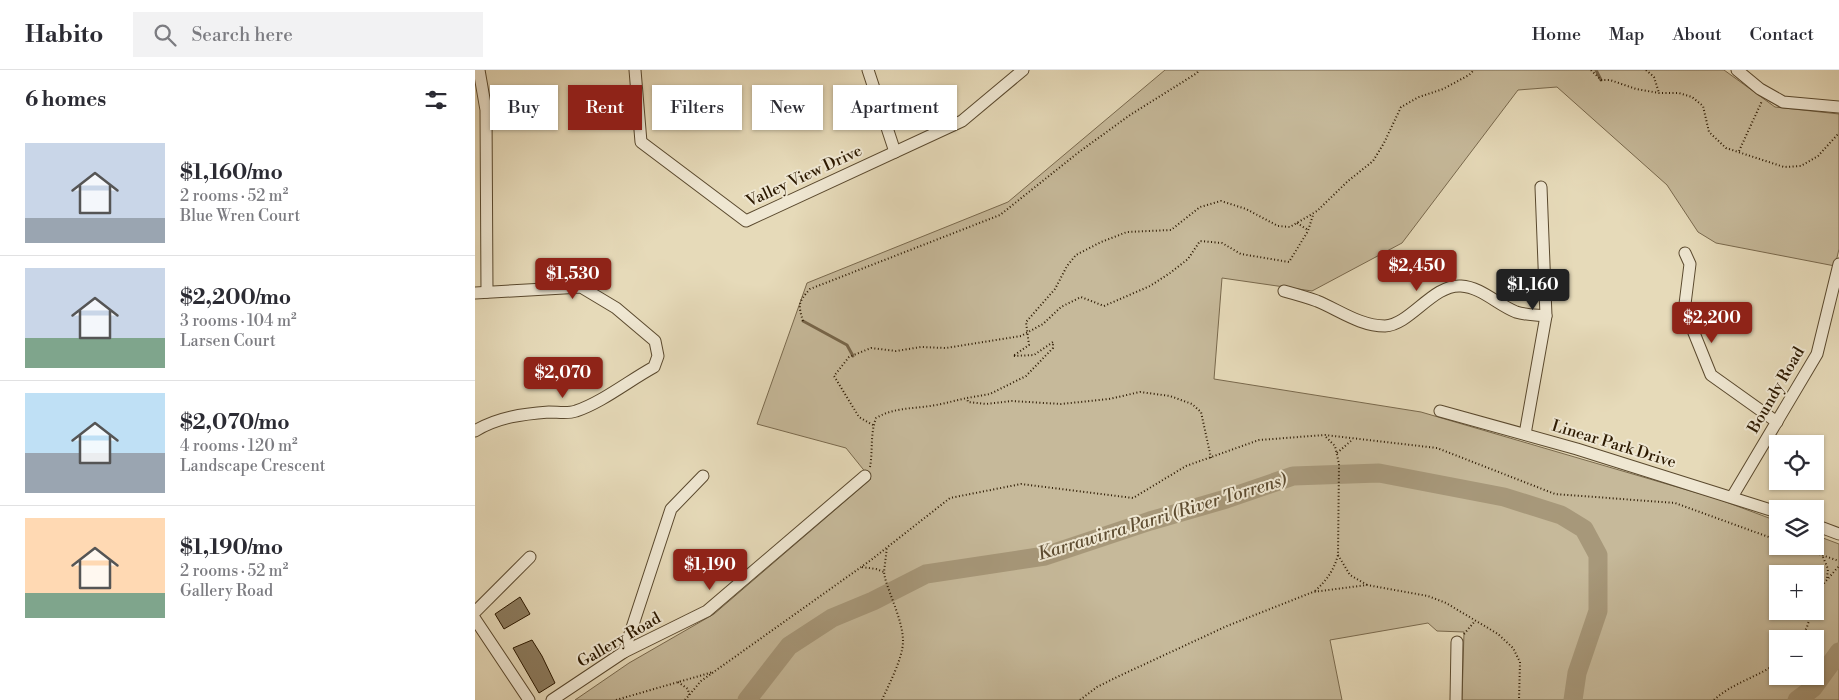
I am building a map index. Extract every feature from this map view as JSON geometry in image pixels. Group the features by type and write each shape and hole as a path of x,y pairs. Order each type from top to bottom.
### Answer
{"street":[{"path":"479,70 487,292"},
{"name":"Valley View Drive","path":"635,70 641,142 746,221 962,121 1023,70"},
{"path":"868,70 895,152"},
{"path":"1737,70 1783,102 1839,107"},
{"path":"1525,434 1546,316 1541,187"},
{"path":"1685,253 1690,264 1685,304 1689,322 1711,376 1777,422"},
{"name":"Boundy Road","path":"1732,496 1817,354 1839,264"},
{"path":"1284,291 1316,301 1355,319 1370,324 1386,326 1395,324 1441,291 1453,286 1470,287 1517,312 1546,316"},
{"path":"475,293 581,287 616,308 655,341 658,356 654,367 592,404 574,412 515,415 490,422 475,431"},
{"name":"Linear Park Drive","path":"1440,411 1577,449 1769,509"},
{"path":"624,652 671,509 703,476"},
{"name":"Gallery Road","path":"552,700 624,652 707,610 865,476"},
{"path":"1824,528 1839,534"},
{"path":"475,612 529,557"},
{"path":"475,619 529,700"},
{"path":"1456,700 1457,642"}],"path":[{"path":"803,321 799,310 800,300 810,289 1000,214 1130,115 1199,70"},
{"path":"865,476 869,471 872,456 875,418 899,409 936,405 990,394 1026,376 1053,348 1053,342 1033,355 1013,356 1029,345 1026,322 1055,288 1067,266 1076,255 1101,242 1127,232 1171,230 1200,206 1221,201 1246,210 1278,226 1290,228 1313,214 1373,161 1401,107 1419,96 1443,89 1469,75 1474,70"},
{"path":"1591,70 1601,80 1610,80 1636,89 1692,96 1703,106 1709,132 1726,148 1784,168 1801,166 1818,156 1839,133"},
{"path":"1647,70 1654,77 1659,93"},
{"path":"1739,152 1766,92"},
{"path":"873,425 859,417 834,376 849,357 871,348 896,351 921,347 946,348 1021,336 1043,324 1061,307 1081,297 1104,306 1150,286 1188,260 1200,241 1222,243 1241,254 1289,262 1309,230 1313,214"},
{"path":"1297,223 1309,230"},
{"path":"967,398 967,402 987,404 1012,401 1061,404 1109,399 1140,392 1170,396 1192,404 1201,412 1211,458"},
{"path":"1313,592 1323,584 1334,569 1338,555 1339,464 1335,446 1325,436"},
{"path":"685,700 701,681 860,567 950,498 1021,484 1133,498 1186,466 1259,440 1325,436 1437,448 1555,494 1675,503 1769,537"},
{"path":"1337,453 1342,446 1353,439"},
{"path":"882,700 899,660 903,642 899,621 883,572 887,547"},
{"path":"1338,555 1350,575 1367,585"},
{"path":"1822,555 1839,562"},
{"path":"1822,555 1828,569 1827,578"},
{"path":"1824,582 1839,566"},
{"path":"860,567 883,572"},
{"path":"1079,700 1097,687 1227,626 1313,592 1367,585 1429,596 1446,602 1499,634 1513,648 1520,662 1519,700"},
{"path":"1457,642 1475,620"},
{"path":"1714,700 1738,684 1769,669"},
{"path":"616,700 716,671"},
{"path":"678,682 688,689 689,695"}],"shaded area":[{"path":"1165,70 1724,70 1775,107 1839,114 1839,249 1835,266 1716,243 1698,232 1667,185 1557,87 1518,90 1402,243 1312,291 1222,278 1214,379 1421,412 1718,499 1769,518 1769,555 1824,555 1824,538 1839,544 1839,700 1462,700 1464,632 1437,631 1428,623 1330,640 1342,700 575,700 629,663 714,614 871,479 846,448 757,424 807,283 1008,202"}],"building":[{"path":"520,597 530,614 504,629 495,614"},
{"path":"532,640 555,683 539,693 513,648"}],"waterway":[{"path":"1596,70 1601,80"},
{"path":"803,321 847,345 853,356"},
{"name":"Karrawirra Parri (River Torrens)","path":"747,700 789,646 832,618 873,601 926,574 1045,556 1293,476 1379,473 1504,497 1561,515 1584,529 1598,555 1598,611 1577,673 1573,700"},
{"name":"Karrawirra Parri (River Torrens)","path":"1797,700 1813,688 1839,652"}]}
